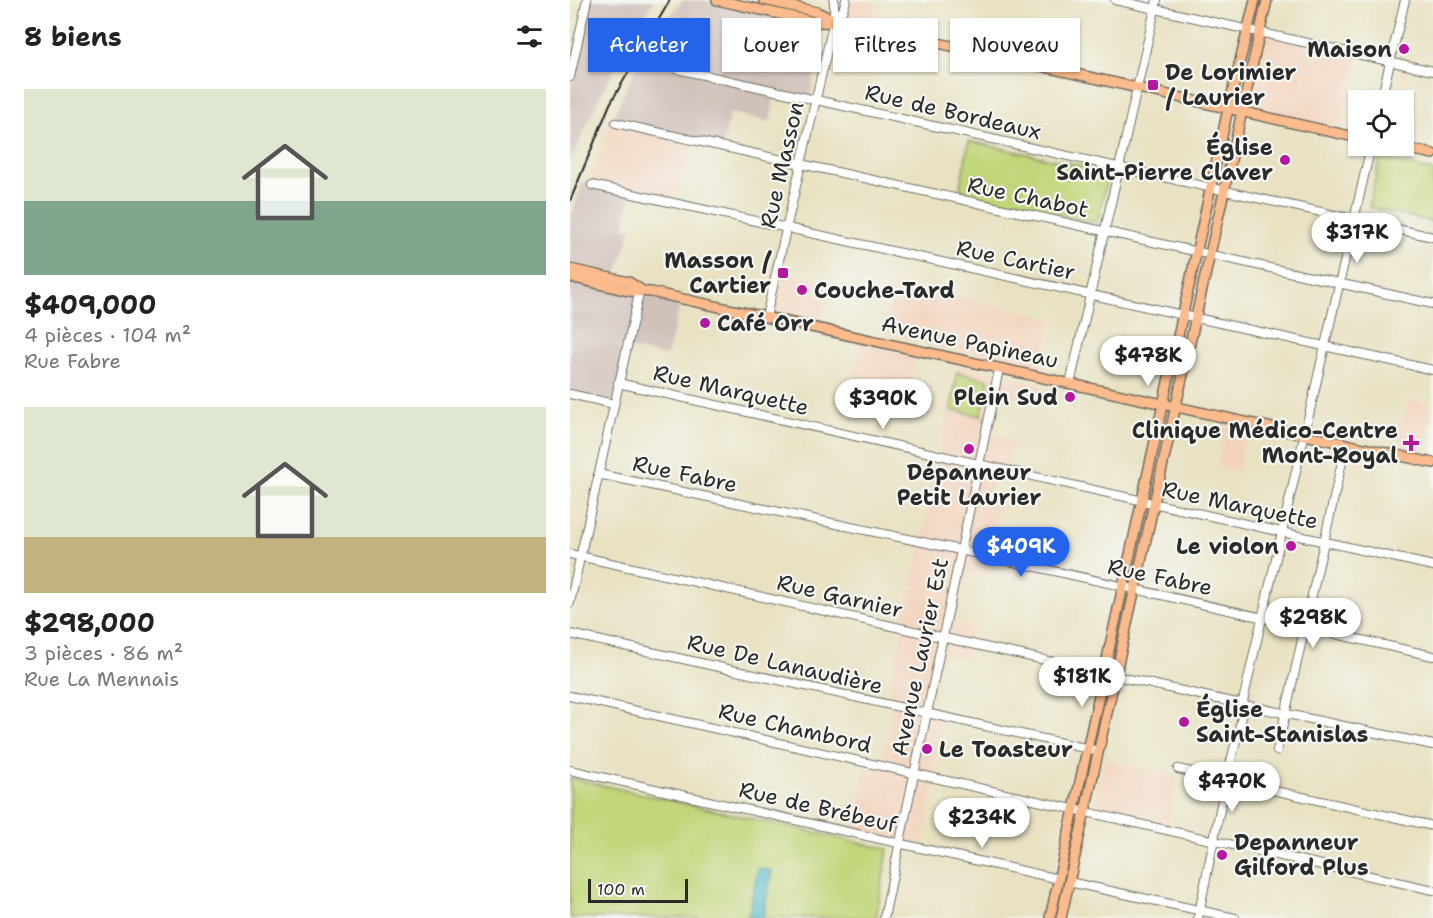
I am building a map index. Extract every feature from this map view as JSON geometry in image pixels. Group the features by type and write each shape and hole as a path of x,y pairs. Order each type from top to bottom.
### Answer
{"main road":[{"path":"717,0 815,21 833,20"},
{"path":"764,0 817,12 833,20"},
{"path":"1061,918 1069,882 1088,749 1104,672 1228,108 1255,0"},
{"path":"1050,918 1059,879 1098,751 1240,111 1267,0"},
{"path":"938,43 1348,136"},
{"path":"1414,150 1433,154"},
{"name":"Avenue Papineau","path":"570,269 628,282 640,289 1433,464"},
{"name":"Avenue Papineau","path":"570,277 628,291 640,289"}],"street":[{"path":"570,77 574,46 587,0"},
{"name":"Rue Masson","path":"834,0 834,18"},
{"name":"Rue Masson","path":"836,18 843,10 846,0"},
{"path":"1116,0 1156,4 1259,32 1433,71"},
{"path":"1383,90 1405,0"},
{"path":"1070,384 1156,4"},
{"name":"Rue Masson","path":"766,317 833,24"},
{"name":"Rue de Bordeaux","path":"690,72 1433,237"},
{"name":"Rue Chabot","path":"616,123 1433,304"},
{"path":"1198,914 1281,532 1369,156"},
{"name":"Rue Cartier","path":"591,184 1433,370"},
{"path":"570,603 640,289"},
{"name":"Avenue Laurier Est","path":"884,918 999,369"},
{"name":"Rue Marquette","path":"618,383 1433,566"},
{"path":"570,394 614,404"},
{"path":"1277,751 1346,444"},
{"name":"Rue Fabre","path":"598,474 962,551 1433,656"},
{"name":"Rue Garnier","path":"570,554 1433,745"},
{"name":"Rue De Lanaudière","path":"570,634 1098,751"},
{"name":"Rue Chambord","path":"570,696 1433,890"},
{"path":"1178,769 1433,826"},
{"name":"Rue de Brébeuf","path":"570,770 1059,879"},
{"path":"1069,882 1198,914 1235,918"}],"shaded area":[{"path":"591,0 654,0 644,18 588,18 588,72 613,72 570,162 570,92"},
{"path":"683,0 703,0 782,18 722,18 722,72 814,72 810,98 776,91 770,122 730,113 723,145 611,122 635,72 710,72 710,18 668,18"},
{"path":"852,0 876,0 872,18 847,16"},
{"path":"1263,35 1356,58 1340,128 1248,107"},
{"path":"610,122 693,139 685,171 672,202 588,182"},
{"path":"588,182 631,193 624,227 631,229 617,274 570,262 570,221 582,183"},
{"path":"783,272 829,282 820,322 774,311"},
{"path":"570,278 680,304 667,356 628,348 615,401 570,391"},
{"path":"893,284 1052,318 1040,371 884,333"},
{"path":"860,344 916,356 904,406 849,394"},
{"path":"958,366 1044,386 1040,404 999,397 991,434 1012,439 1006,469 996,467 989,497 999,501 987,575 957,569 946,620 972,626 966,659 939,654 928,718 942,721 929,779 936,781 923,844 854,829 865,768 880,771 892,711 887,701"},
{"path":"1408,399 1431,405 1420,454 1397,449"},
{"path":"1225,426 1246,431 1238,472 1217,467"},
{"path":"1104,760 1177,777 1167,823 1096,805"}],"green space":[{"path":"969,141 1109,172 1097,223 959,192"},
{"path":"1380,158 1433,171 1433,222 1369,207"},
{"path":"957,372 989,380 981,416 951,410"},
{"path":"570,778 888,849 876,918 570,918"}],"water":[{"path":"758,868 772,871 763,918 748,917"}],"railway":[{"path":"570,201 610,104 670,0"}],"place":[{"name":"Maison","path":"1404,49"},
{"name":"De Lorimier / Laurier","path":"1153,85"},
{"name":"Église Saint-Pierre Claver","path":"1285,160"},
{"name":"Masson / Cartier","path":"783,273"},
{"name":"Couche-Tard","path":"802,290"},
{"name":"Café Orr","path":"705,323"},
{"name":"Plein Sud","path":"1070,397"},
{"name":"Clinique Médico-Centre Mont-Royal","path":"1411,443"},
{"name":"Dépanneur Petit Laurier","path":"969,449"},
{"name":"Le violon","path":"1291,546"},
{"name":"Église Saint-Stanislas","path":"1184,722"},
{"name":"Le Toasteur","path":"927,749"},
{"name":"Depanneur Gilford Plus","path":"1222,855"}]}
